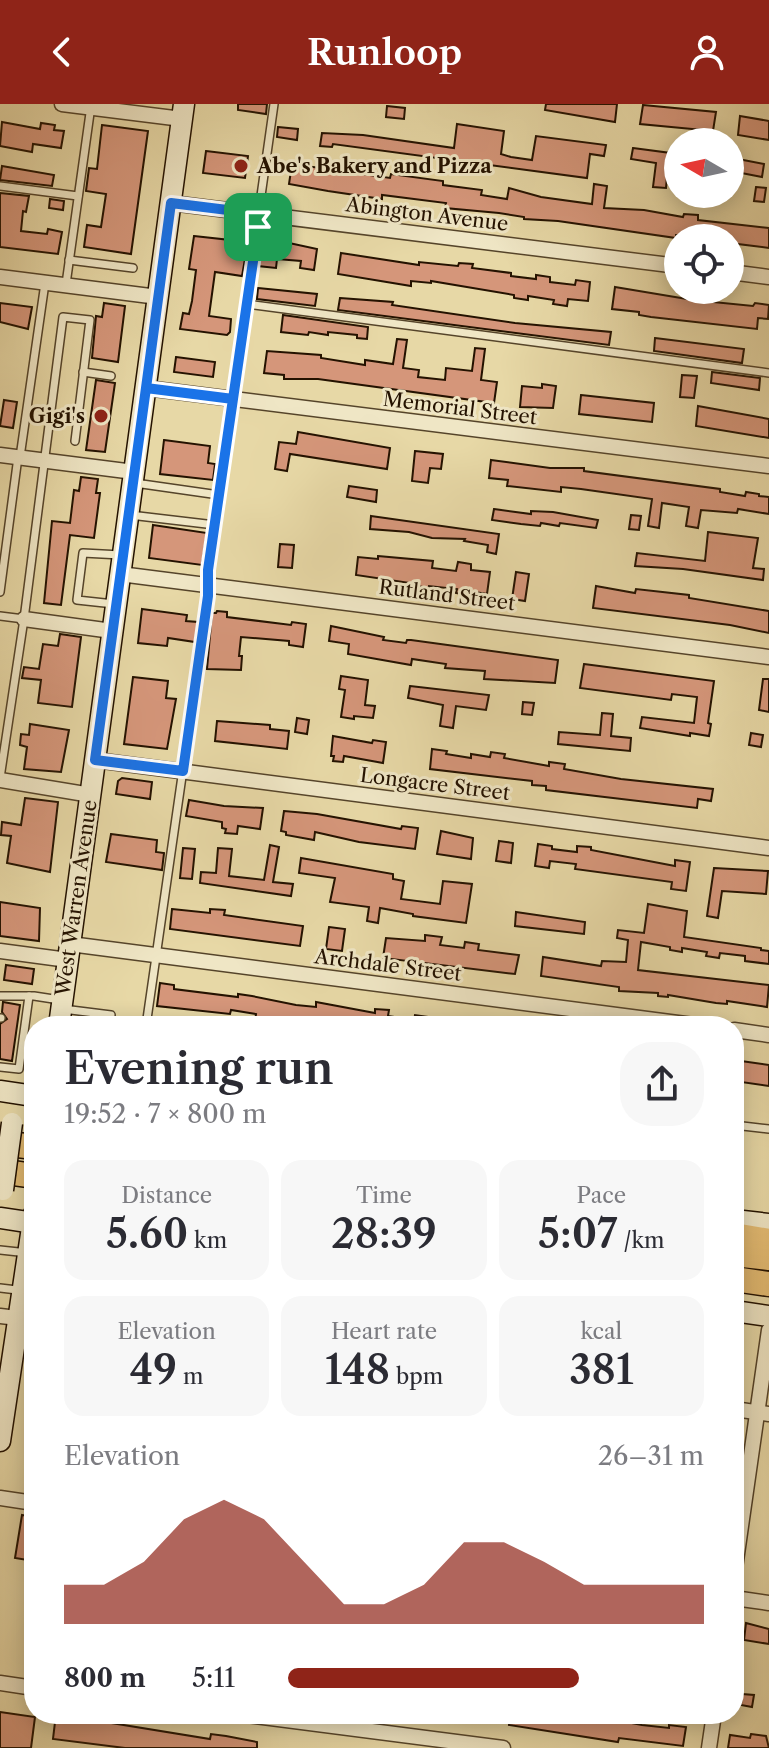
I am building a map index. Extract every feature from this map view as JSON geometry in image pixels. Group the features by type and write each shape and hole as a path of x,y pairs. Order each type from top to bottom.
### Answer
{"highway":[{"path":"6,1133 24,1142"},
{"path":"1,1185 24,1179"},
{"path":"744,1237 769,1241"},
{"path":"744,1255 769,1258"},
{"path":"744,1280 769,1284"},
{"path":"744,1290 769,1291"}],"main road":[{"name":"West Warren Avenue","path":"61,1012 183,112"},
{"path":"0,1094 24,1095"},
{"path":"0,1094 11,1110 1,1185"},
{"path":"0,1218 24,1219"},
{"path":"744,1221 769,1224"},
{"path":"744,1312 769,1316"},
{"path":"0,1438 6,1356 17,1318"}],"street":[{"path":"62,104 183,112"},
{"name":"Abington Avenue","path":"171,203 664,264"},
{"path":"744,274 769,277"},
{"path":"0,277 158,297"},
{"name":"Memorial Street","path":"146,388 769,466"},
{"path":"0,455 134,478"},
{"name":"Rutland Street","path":"122,565 208,585 769,657"},
{"path":"24,619 112,631"},
{"name":"Longacre Street","path":"95,760 769,848"},
{"path":"0,779 91,795"},
{"name":"Archdale Street","path":"0,951 69,952 118,957 158,955 625,1016"},
{"path":"744,1031 769,1035"},
{"path":"744,1519 763,1413 769,1330"},
{"path":"0,1498 24,1502"},
{"path":"744,1599 769,1603"},
{"path":"0,1683 24,1687"},
{"path":"317,1724 503,1748"},
{"path":"709,1748 713,1724"}],"lane":[{"path":"148,1016 274,104"},
{"path":"66,284 91,106"},
{"path":"0,186 78,196"},
{"path":"69,260 133,268"},
{"path":"0,592 45,283"},
{"path":"247,304 769,373"},
{"path":"0,779 63,317 90,320 75,441"},
{"path":"83,372 111,376"},
{"path":"134,478 219,495"},
{"path":"128,515 215,525"},
{"path":"116,604 77,600 83,553 122,565"},
{"path":"0,616 24,619"},
{"path":"0,996 29,996 61,1012 111,1015"},
{"path":"0,1067 19,1069 22,1020 29,996"},
{"path":"744,1126 769,1129"},
{"path":"0,1250 24,1252"},
{"path":"0,1288 24,1291"}],"building":[{"path":"238,104 267,104 266,114 238,110"},
{"path":"546,104 617,104 615,122 545,110"},
{"path":"643,105 716,112 713,128 640,124"},
{"path":"387,106 405,108 404,119 386,117"},
{"path":"740,116 769,121 769,140 744,136 744,128 739,128"},
{"path":"2,122 40,129 41,123 55,125 54,130 64,131 61,148 33,144 32,152 0,146"},
{"path":"457,124 504,131 501,154 532,160 536,136 606,145 604,156 590,154 587,178 333,144 332,147 320,146 322,133 363,135 454,148"},
{"path":"102,125 148,131 131,254 84,247 87,225 101,227 106,194 86,191 89,168 97,169"},
{"path":"278,127 298,129 297,140 277,137"},
{"path":"633,148 664,152 664,188 653,187 656,163 631,159"},
{"path":"206,151 248,156 245,178 203,173"},
{"path":"744,160 764,164 762,177 744,174"},
{"path":"292,164 390,178 391,174 443,181 443,185 482,190 481,195 507,199 509,188 541,197 592,204 594,184 607,186 604,208 644,210 683,217 684,214 698,215 698,220 734,224 664,224 664,236 445,208 446,203 382,195 382,199 289,184"},
{"path":"2,166 54,175 52,186 0,180"},
{"path":"756,187 766,188 764,202 754,201"},
{"path":"0,193 29,196 26,212 23,211 21,231 47,234 48,229 62,232 58,254 0,247"},
{"path":"50,199 64,201 63,210 49,208"},
{"path":"744,225 769,228 769,248 744,245"},
{"path":"194,236 248,242 242,276 215,272 209,316 231,319 227,335 180,329 183,313 189,314 192,301 196,270 189,269"},
{"path":"266,238 317,249 314,270 300,268 301,261 277,259 276,268 258,266 261,244"},
{"path":"341,253 419,265 419,262 458,266 459,263 473,264 472,268 536,279 536,275 550,277 550,282 575,285 576,280 590,282 588,301 568,299 567,306 553,304 554,300 528,296 528,300 514,298 514,295 431,281 411,281 411,286 338,274"},
{"path":"615,287 664,295 664,304 769,305 768,319 758,318 757,329 612,309"},
{"path":"258,288 317,294 315,306 257,299"},
{"path":"340,298 393,302 392,305 515,323 611,332 609,345 338,310"},
{"path":"0,303 32,307 28,329 0,322"},
{"path":"104,303 125,306 118,362 92,358 96,316 102,317"},
{"path":"283,315 368,327 367,339 328,332 328,335 281,332"},
{"path":"655,338 744,349 742,363 654,351"},
{"path":"397,339 407,340 403,368 419,370 418,377 445,380 446,368 472,371 475,348 485,349 481,380 497,382 494,403 318,379 284,379 284,375 264,373 267,351 321,355 321,358 365,365 365,360 393,364"},
{"path":"176,357 215,362 213,377 174,372"},
{"path":"712,372 760,378 759,390 711,383"},
{"path":"682,375 697,376 694,398 680,397"},
{"name":"Gigi's","path":"96,380 115,383 105,452 86,450"},
{"path":"542,384 556,386 553,408 520,407 522,386 542,388"},
{"path":"581,395 654,403 652,422 579,414"},
{"path":"4,400 17,402 13,428 0,426"},
{"path":"698,406 769,419 769,438 696,426"},
{"path":"298,432 390,448 387,469 290,454 287,471 275,469 279,442 296,444"},
{"path":"164,440 210,446 208,463 215,464 213,480 160,474"},
{"path":"415,451 443,454 441,469 430,468 428,483 412,481"},
{"path":"491,460 550,468 584,468 584,471 720,489 720,492 745,496 746,492 759,494 769,497 769,514 738,509 737,513 701,510 698,528 686,526 689,507 662,503 659,528 648,526 652,499 561,487 561,492 507,486 508,480 489,478"},
{"path":"81,477 98,479 96,493 100,493 94,538 70,535 61,605 44,603 52,521 70,523 74,490 79,491"},
{"path":"349,486 377,490 376,502 347,497"},
{"path":"494,509 531,514 531,511 553,512 598,520 596,528 560,523 559,526 521,524 492,520"},
{"path":"631,515 641,516 639,530 629,529"},
{"path":"371,516 499,534 496,554 487,552 488,545 465,539 432,538 409,532 370,529"},
{"path":"153,525 207,533 202,565 149,558"},
{"path":"708,532 758,538 753,568 764,569 763,580 635,566 637,553 705,561"},
{"path":"280,544 294,545 292,568 278,567"},
{"path":"378,556 433,561 432,568 456,571 458,562 471,564 471,570 490,572 487,594 468,591 467,595 456,593 457,589 429,588 356,575 358,557 378,559"},
{"path":"516,572 529,574 525,601 512,599"},
{"path":"596,586 635,593 636,589 689,595 689,598 769,611 769,633 730,625 593,608"},
{"path":"142,609 187,615 186,621 198,622 195,642 168,638 167,646 138,643"},
{"path":"227,612 227,617 306,624 303,647 289,645 289,641 241,637 241,670 207,669 212,613"},
{"path":"331,626 384,637 383,640 406,643 411,640 558,660 555,683 484,679 485,671 445,668 446,664 412,659 411,665 348,654 349,644 329,641"},
{"path":"60,634 81,637 72,707 38,703 41,680 22,678 24,667 39,669 43,644 58,646"},
{"path":"584,664 714,681 709,736 640,728 642,717 694,723 697,697 672,694 671,700 580,688"},
{"path":"341,676 368,680 365,705 375,706 373,718 341,717 345,690 339,689"},
{"path":"133,677 168,681 166,698 176,699 167,749 124,744"},
{"path":"763,679 769,679 769,712 759,710"},
{"path":"410,686 489,695 486,710 456,706 453,728 440,726 443,705 408,698"},
{"path":"523,702 534,703 532,715 522,714"},
{"path":"602,713 613,714 611,736 631,738 630,751 558,744 559,732 600,735"},
{"path":"297,718 309,720 307,734 295,732"},
{"path":"217,721 270,725 270,729 289,731 287,749 215,741"},
{"path":"30,724 69,730 61,772 24,769 27,747 20,745 21,734 29,735"},
{"path":"751,733 763,735 761,747 749,745"},
{"path":"333,736 372,743 373,740 386,742 383,763 344,756 343,762 333,761"},
{"path":"432,749 471,758 471,754 490,757 491,752 505,754 504,758 549,766 549,762 565,764 564,769 621,779 713,789 711,801 698,799 697,808 546,790 546,786 532,785 532,781 430,769"},
{"path":"122,778 152,782 150,799 116,794 118,781"},
{"path":"25,798 58,802 50,872 7,863 11,836 1,835 2,822 21,825"},
{"path":"189,800 263,808 260,829 238,826 237,834 225,833 222,822 186,816"},
{"path":"284,811 401,829 402,826 418,828 415,849 359,842 315,832 314,840 286,835 281,831"},
{"path":"441,831 473,838 471,859 437,854"},
{"path":"111,834 157,840 156,852 164,853 162,870 106,862"},
{"path":"499,841 513,843 511,863 496,861"},
{"path":"538,844 577,852 577,846 591,847 591,850 675,866 675,860 690,862 686,891 671,889 672,882 575,869 576,864 550,861 549,868 535,866"},
{"path":"270,845 279,847 273,882 293,884 291,896 200,883 201,872 216,873 218,848 232,849 229,876 264,880"},
{"path":"183,848 195,849 192,879 180,878"},
{"path":"301,858 393,874 393,879 404,881 401,899 440,904 443,881 472,884 466,923 380,908 378,923 367,921 369,907 330,902 335,878 299,873"},
{"path":"714,868 768,871 766,894 722,891 718,918 707,916"},
{"path":"0,902 40,908 39,941 0,936"},
{"path":"648,904 687,911 684,937 761,948 769,951 769,964 745,961 745,956 720,953 719,958 706,956 707,952 682,948 682,952 641,942 638,970 769,985 767,1007 619,991 619,987 541,976 543,957 601,966 602,961 626,962 628,940 617,938 618,930 644,933"},
{"path":"172,909 210,913 210,909 225,910 224,915 303,926 300,946 170,929"},
{"path":"516,912 585,922 584,934 515,926"},
{"path":"329,927 345,929 342,951 326,949"},
{"path":"425,935 442,937 440,945 464,948 465,942 479,944 478,950 519,955 515,974 383,958 386,938 425,941"},
{"path":"6,965 34,969 32,984 4,980"},
{"path":"160,983 174,985 174,989 238,997 238,994 296,1005 316,1007 316,1002 375,1013 375,1009 389,1010 388,1016 256,1016 231,1010 230,1014 157,1006"},
{"path":"3,1002 20,1005 12,1061 0,1059 0,1024 7,1019 2,1012"},
{"path":"744,1061 769,1065 769,1086 744,1082"},
{"path":"22,1515 24,1515 24,1559 15,1558"},
{"path":"746,1623 769,1629 769,1644 744,1640"},
{"path":"744,1694 754,1695 752,1707 744,1706"},
{"path":"0,1712 24,1715 24,1724 34,1724 31,1748 0,1748"},
{"path":"55,1724 118,1724 210,1739 211,1734 226,1736 257,1742 257,1748 125,1748 53,1739"},
{"path":"637,1724 686,1727 683,1746 619,1738 618,1742 509,1725"},
{"path":"751,1734 766,1736 769,1748 728,1748 730,1735 750,1738"}],"place":[{"name":"Abe's Bakery and Pizza","path":"241,166"},
{"name":"Gigi's","path":"101,416"}],"route":[{"path":"258,227 233,399 146,388 95,760 183,771 208,596 208,570 233,399 170,391 146,388 171,203 260,214 258,227"}]}
